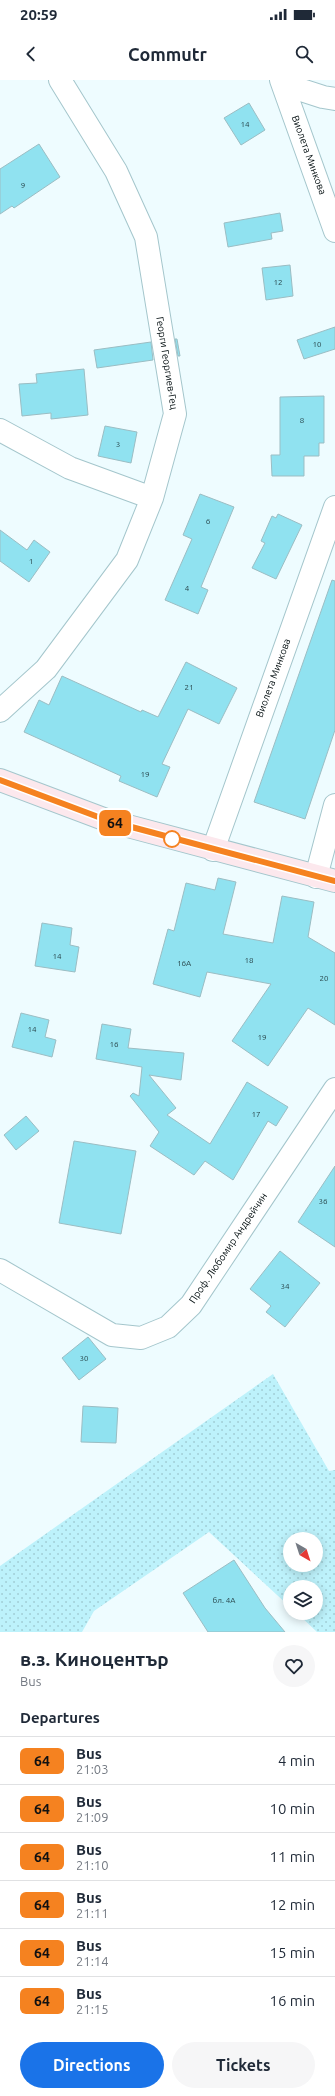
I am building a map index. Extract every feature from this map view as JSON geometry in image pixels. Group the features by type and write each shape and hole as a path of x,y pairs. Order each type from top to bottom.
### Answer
{"main road":[{"path":"0,780 109,821 212,850 325,879"}],"street":[{"name":"Георги Георгиев-Гец","path":"0,711 46,669 127,560 152,498 175,414 146,237 116,171 60,80"},
{"path":"282,82 323,97 335,99"},
{"name":"Виолета Минкова","path":"282,82 335,231"},
{"path":"0,430 70,468 152,498"},
{"name":"Виолета Минкова","path":"212,850 335,507"},
{"path":"325,879 335,805"},
{"name":"Проф. Любомир Андрейчин","path":"0,1270 112,1335 141,1338 168,1328 191,1305 335,1089"}],"shaded area":[{"path":"273,1374 329,1471 335,1470 335,1632 317,1632 304,1620 323,1620 323,1580 283,1580 283,1601 209,1532 94,1611 82,1632 0,1632 0,1566"}],"building":[{"path":"249,103 265,130 241,145 224,118"},
{"path":"39,144 60,177 14,208 12,206 0,214 0,169"},
{"path":"280,213 283,231 271,233 272,239 228,247 224,223"},
{"path":"290,265 293,296 266,300 262,268"},
{"path":"335,327 335,349 304,359 297,340"},
{"path":"175,339 177,339 180,356 178,356"},
{"path":"151,342 153,360 97,368 94,350"},
{"path":"84,369 88,415 51,419 51,413 22,416 19,384 37,383 36,374"},
{"path":"324,396 324,443 319,443 319,456 304,456 304,476 272,476 271,455 280,455 280,397"},
{"path":"105,426 137,432 131,463 98,456"},
{"path":"200,494 234,507 201,587 208,590 198,614 165,600 192,539 183,535"},
{"path":"278,514 302,525 276,579 252,568 265,543 261,541 272,516 276,518"},
{"path":"0,530 27,550 34,540 50,552 29,582 0,561"},
{"path":"332,580 335,581 335,730 305,819 254,802"},
{"path":"186,662 237,688 219,724 188,709 162,764 170,767 157,797 119,781 121,776 24,732 39,700 49,705 62,676 141,712 142,710 158,717"},
{"path":"218,878 236,882 223,934 273,943 282,896 314,902 308,937 335,953 335,1025 308,1008 268,1066 232,1041 271,984 207,972 200,997 153,984 168,929 174,931 186,883 215,890"},
{"path":"42,923 72,928 70,945 79,947 75,972 35,966"},
{"path":"21,1013 49,1020 45,1037 56,1040 52,1057 12,1047"},
{"path":"102,1024 131,1029 128,1048 184,1053 181,1080 149,1075 176,1108 167,1115 210,1144 247,1082 288,1107 276,1126 268,1121 233,1180 205,1161 194,1175 150,1146 159,1132 130,1096 133,1093 139,1096 142,1067 96,1059"},
{"path":"26,1116 39,1131 16,1150 4,1135"},
{"path":"74,1141 136,1151 121,1234 59,1223"},
{"path":"335,1166 335,1247 298,1222"},
{"path":"280,1251 320,1283 285,1327 266,1312 271,1306 250,1289"},
{"path":"88,1337 106,1359 79,1380 62,1358"},
{"path":"83,1406 118,1408 116,1443 81,1442"},
{"path":"234,1560 265,1608 285,1632 208,1632 183,1593"}],"bus line":[{"name":"64","path":"0,780 109,821 212,850 335,881"}]}
